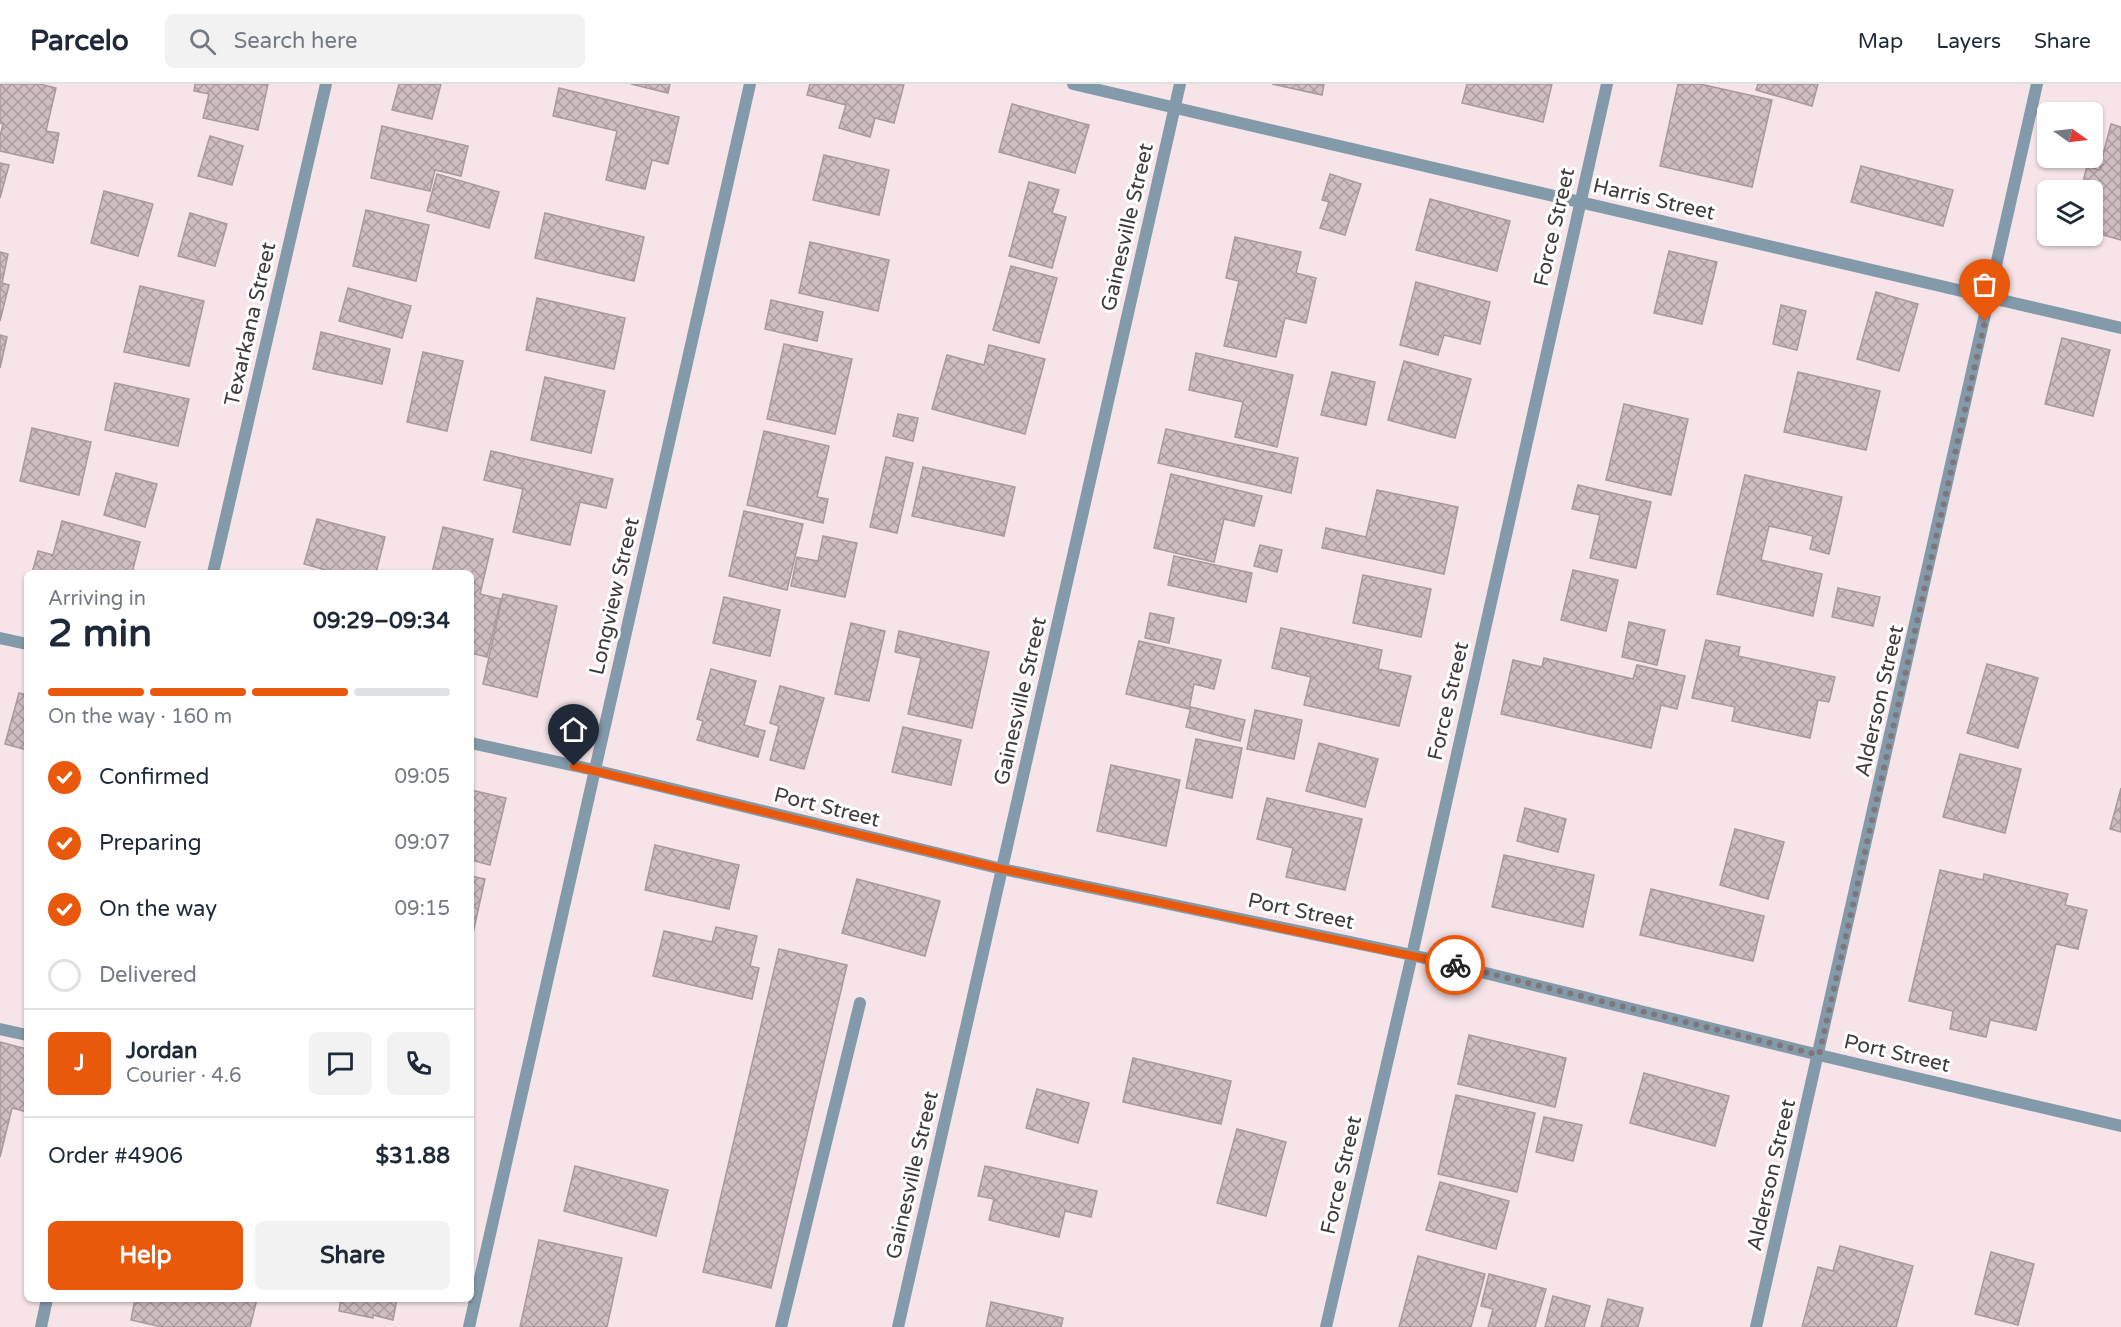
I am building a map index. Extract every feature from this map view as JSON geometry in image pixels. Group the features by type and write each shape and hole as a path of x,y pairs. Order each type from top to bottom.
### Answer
{"street":[{"name":"Texarkana Street","path":"214,570 326,84"},
{"name":"Longview Street","path":"469,1327 750,84"},
{"name":"Harris Street","path":"1072,84 2121,328"},
{"name":"Gainesville Street","path":"898,1327 1180,84"},
{"name":"Force Street","path":"1326,1327 1412,955 1607,84"},
{"name":"Alderson Street","path":"1756,1327 2037,84"},
{"path":"0,638 24,643"},
{"name":"Port Street","path":"474,744 1002,869 1412,955 2121,1126"},
{"path":"781,1327 860,1003"},
{"path":"0,1029 24,1034"},
{"path":"41,1327 46,1302"}],"building":[{"path":"0,84 40,84 56,88 46,131 59,133 53,163 0,151 3,124 0,123"},
{"path":"195,84 268,84 258,130 203,118 209,94 194,91"},
{"path":"399,84 441,84 432,119 392,110"},
{"path":"631,84 670,84 668,93"},
{"path":"810,84 904,84 894,123 875,118 870,137 839,128 846,105 807,95"},
{"path":"1272,84 1324,84 1322,95"},
{"path":"1467,84 1552,84 1543,122 1462,103"},
{"path":"1678,84 1700,84 1772,100 1752,187 1660,166"},
{"path":"1758,84 1818,84 1812,106 1756,90"},
{"path":"559,88 679,117 668,164 652,160 645,189 606,180 617,131 553,116"},
{"path":"1012,104 1089,125 1075,173 999,152"},
{"path":"2111,124 2121,127 2121,240 2103,235 2103,180 2084,180 2086,168 2099,170 2103,168 2103,155"},
{"path":"382,126 468,146 461,176 435,170 430,191 371,178"},
{"path":"210,136 243,146 232,185 198,176"},
{"path":"824,155 889,170 879,215 813,200"},
{"path":"0,163 9,165 0,198"},
{"path":"1861,166 1953,190 1943,226 1851,202"},
{"path":"437,174 499,192 489,228 427,211"},
{"path":"1330,174 1361,184 1345,235 1320,228 1329,202 1322,200"},
{"path":"1029,182 1059,190 1052,213 1066,217 1052,268 1009,256"},
{"path":"104,191 153,204 138,256 91,243"},
{"path":"1430,199 1510,221 1497,271 1416,250"},
{"path":"366,210 429,225 416,281 353,266"},
{"path":"190,213 227,224 215,266 178,256"},
{"path":"545,213 644,237 634,281 535,258"},
{"path":"1235,237 1301,252 1296,273 1316,278 1306,323 1285,318 1276,357 1224,346 1239,281 1226,278"},
{"path":"810,242 889,260 878,311 799,293"},
{"path":"1669,251 1717,262 1702,324 1654,313"},
{"path":"0,252 8,254 2,283 9,285 0,321"},
{"path":"1011,266 1057,278 1039,343 993,330"},
{"path":"1416,282 1490,302 1480,344 1444,335 1438,355 1400,345"},
{"path":"140,286 204,301 189,366 124,352"},
{"path":"348,288 411,306 402,338 339,321"},
{"path":"1876,292 1918,304 1899,371 1857,359"},
{"path":"537,298 625,318 614,369 526,350"},
{"path":"771,300 823,312 817,341 765,329"},
{"path":"1781,305 1806,311 1797,350 1773,344"},
{"path":"321,332 390,349 382,384 313,369"},
{"path":"0,335 7,337 0,368"},
{"path":"2062,338 2110,350 2093,416 2045,404"},
{"path":"784,344 852,359 835,434 767,419"},
{"path":"989,345 1045,359 1025,434 932,409 947,355 984,365"},
{"path":"423,352 463,361 447,431 407,422"},
{"path":"1196,353 1293,375 1277,447 1235,437 1243,402 1189,390"},
{"path":"1404,361 1471,379 1455,438 1388,420"},
{"path":"1332,372 1375,382 1366,425 1321,415"},
{"path":"1798,372 1880,391 1866,450 1784,432"},
{"path":"545,377 605,391 591,453 531,440"},
{"path":"115,383 189,399 178,446 105,430"},
{"path":"1624,404 1688,419 1671,495 1606,480"},
{"path":"898,414 918,418 913,441 893,436"},
{"path":"32,428 91,442 79,495 20,481"},
{"path":"1166,429 1298,458 1291,493 1158,463"},
{"path":"764,431 829,446 817,497 828,499 823,523 747,505"},
{"path":"491,451 613,479 606,508 580,502 570,545 513,532 523,489 484,480"},
{"path":"886,457 913,463 897,533 870,527"},
{"path":"923,467 1015,487 1004,536 912,516"},
{"path":"116,473 157,484 145,527 104,515"},
{"path":"1171,474 1262,496 1254,526 1224,519 1214,562 1154,548"},
{"path":"1745,475 1842,497 1829,554 1810,549 1813,536 1769,526 1761,560 1822,574 1813,616 1717,594"},
{"path":"1578,485 1651,502 1636,568 1590,558 1600,515 1572,509"},
{"path":"1377,490 1458,507 1444,574 1322,548 1326,528 1366,537"},
{"path":"744,511 803,524 787,590 729,576"},
{"path":"317,519 385,537 377,570 326,570 304,564"},
{"path":"62,521 140,542 133,570 33,570 38,551 53,555"},
{"path":"443,527 493,539 480,594 501,599 487,657 474,654 474,570 433,570"},
{"path":"823,536 857,543 845,597 791,586 797,557 818,561"},
{"path":"1260,545 1282,550 1277,572 1254,566"},
{"path":"1174,556 1252,573 1246,602 1168,585"},
{"path":"1573,570 1618,580 1606,631 1561,620"},
{"path":"1363,575 1431,589 1421,637 1353,623"},
{"path":"1838,588 1880,597 1873,626 1832,617"},
{"path":"503,594 557,606 537,697 483,684"},
{"path":"724,597 780,610 770,656 713,643"},
{"path":"1150,613 1174,618 1169,643 1145,638"},
{"path":"1629,622 1665,630 1657,665 1622,657"},
{"path":"851,623 885,631 869,701 835,694"},
{"path":"1281,628 1382,650 1378,669 1411,676 1399,726 1304,705 1311,677 1272,668"},
{"path":"899,631 989,652 972,728 908,714 921,658 895,652"},
{"path":"1706,640 1740,647 1738,656 1835,677 1829,702 1818,700 1810,738 1732,721 1735,707 1692,698"},
{"path":"1139,641 1221,660 1214,689 1194,684 1189,709 1126,694"},
{"path":"1544,658 1633,679 1637,665 1685,676 1677,709 1661,705 1651,748 1501,714 1513,660 1542,667"},
{"path":"1987,664 2038,678 2018,748 1967,733"},
{"path":"711,669 756,681 744,725 765,731 758,757 697,740 703,721 697,719"},
{"path":"780,686 824,698 804,769 770,760 779,726 770,723"},
{"path":"19,693 24,694 24,749 5,744"},
{"path":"1191,707 1245,720 1240,741 1186,727"},
{"path":"1255,710 1302,720 1294,759 1247,749"},
{"path":"903,727 961,740 951,785 892,772"},
{"path":"1196,739 1242,748 1232,798 1186,788"},
{"path":"1319,743 1378,759 1365,807 1306,791"},
{"path":"1960,754 2021,769 2005,833 1943,817"},
{"path":"1111,765 1180,780 1166,846 1097,831"},
{"path":"2121,788 2121,832 2110,829"},
{"path":"474,791 506,798 490,865 474,861"},
{"path":"1267,798 1362,819 1345,890 1286,877 1293,848 1257,839"},
{"path":"1525,808 1566,819 1558,852 1517,841"},
{"path":"1735,829 1784,842 1768,899 1720,885"},
{"path":"655,845 739,865 729,909 645,890"},
{"path":"1504,855 1594,875 1583,927 1492,907"},
{"path":"1940,870 1983,880 1984,874 2068,894 2065,905 2087,910 2078,949 2056,944 2036,1030 1990,1020 1986,1037 1950,1029 1953,1011 1909,1001"},
{"path":"474,877 485,879 474,928"},
{"path":"857,879 940,901 925,956 842,933"},
{"path":"1651,889 1764,916 1753,961 1640,935"},
{"path":"716,927 757,936 750,966 759,968 752,999 653,976 664,931 712,942"},
{"path":"779,949 847,965 771,1288 703,1272"},
{"path":"1469,1035 1566,1058 1555,1107 1458,1084"},
{"path":"0,1042 24,1048 24,1111 12,1108 0,1157"},
{"path":"1133,1058 1231,1081 1221,1124 1123,1102"},
{"path":"1644,1073 1729,1096 1715,1146 1630,1123"},
{"path":"1037,1089 1089,1103 1078,1143 1026,1128"},
{"path":"1456,1095 1535,1113 1517,1192 1438,1174"},
{"path":"1544,1117 1582,1125 1573,1161 1536,1152"},
{"path":"1237,1129 1286,1142 1266,1216 1217,1203"},
{"path":"575,1166 668,1190 656,1236 564,1211"},
{"path":"985,1166 1097,1191 1091,1217 1065,1211 1059,1237 989,1220 994,1199 978,1196"},
{"path":"1440,1182 1509,1201 1496,1249 1426,1230"},
{"path":"539,1240 622,1258 607,1327 520,1327"},
{"path":"1840,1246 1913,1266 1896,1327 1802,1327 1818,1267 1833,1271"},
{"path":"1991,1252 2034,1264 2018,1325 1975,1314"},
{"path":"1418,1256 1485,1274 1471,1327 1399,1327"},
{"path":"1489,1274 1546,1289 1535,1327 1488,1327 1493,1309 1481,1306"},
{"path":"1553,1296 1590,1306 1584,1327 1545,1327"},
{"path":"1608,1299 1643,1308 1638,1327 1601,1327"},
{"path":"134,1302 256,1302 250,1327 162,1327 131,1320"},
{"path":"340,1302 396,1302 393,1320 339,1311"},
{"path":"991,1302 1063,1318 1061,1327 986,1327"}],"way so far":[{"path":"1455,965 1819,1055 1985,321"}],"route":[{"path":"574,766 1002,869 1455,965"}]}
